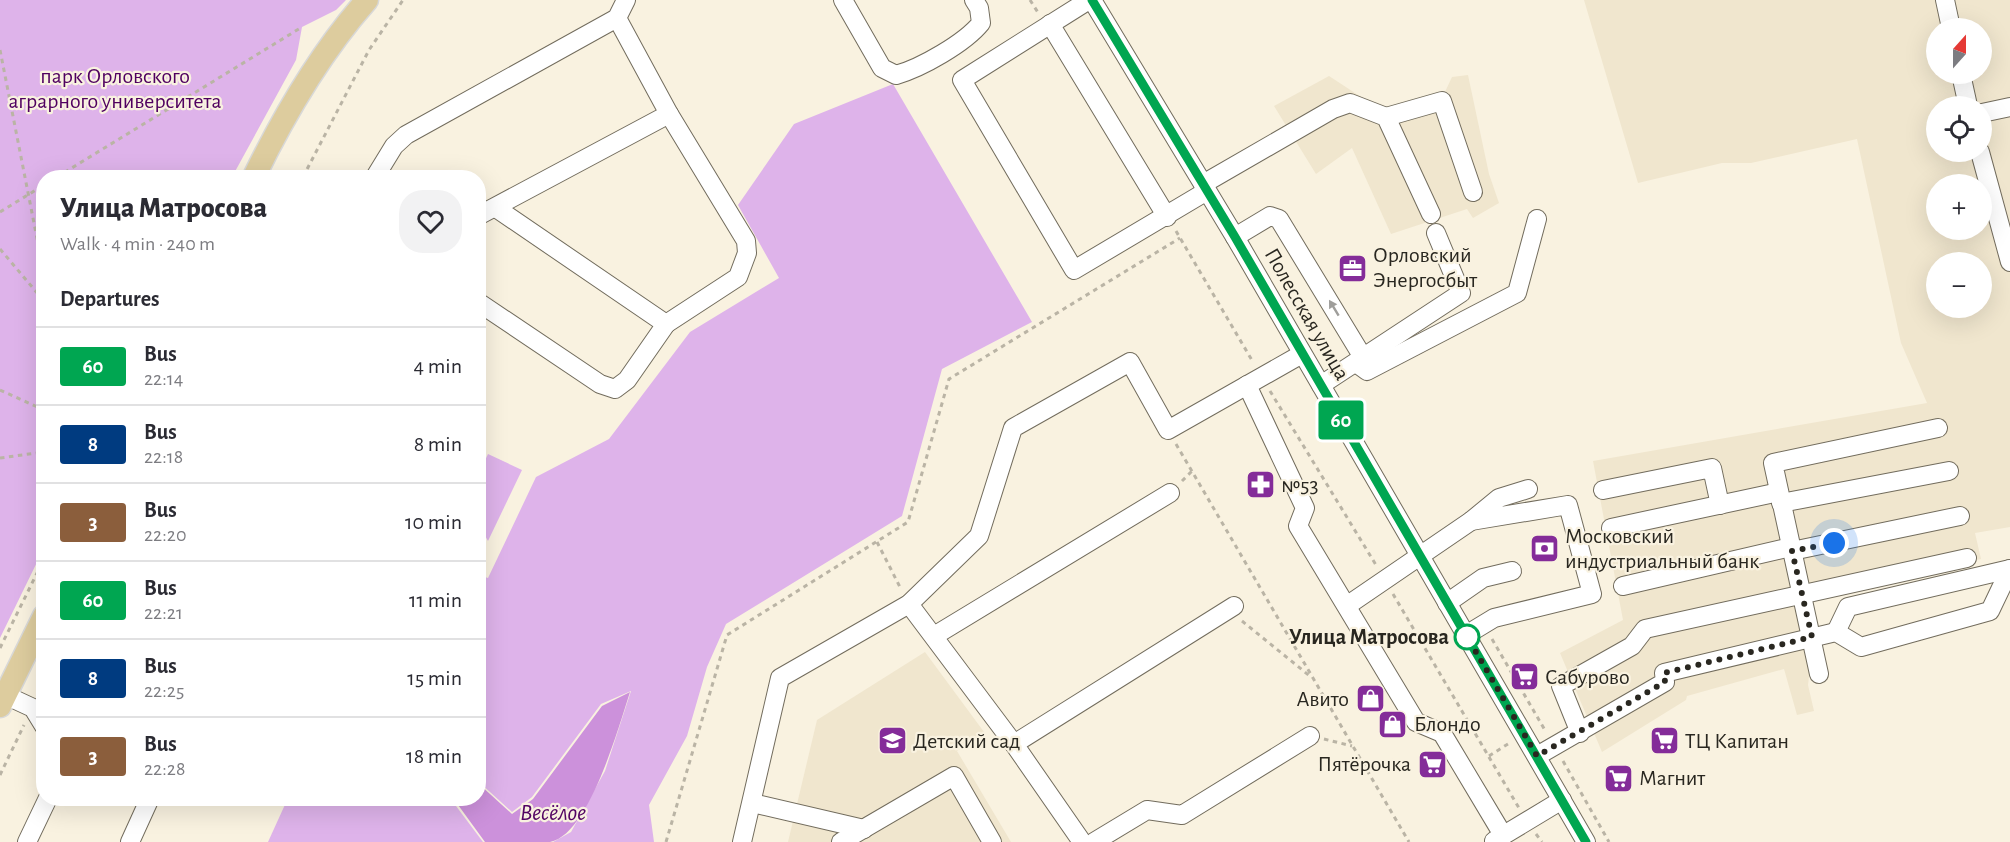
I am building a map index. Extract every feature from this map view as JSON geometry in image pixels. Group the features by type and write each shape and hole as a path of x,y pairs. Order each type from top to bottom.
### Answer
{"main road":[{"path":"257,170 284,116 330,43 367,0"},
{"path":"3,700 36,632"}],"street":[{"path":"379,170 394,146 406,135 617,18 626,0"},
{"path":"843,0 882,68 896,75 910,71 972,34 981,23 979,8 974,0"},
{"path":"1090,0 962,80 1074,270 1167,217 1205,188 1333,109 1350,103 1386,117 1442,101 1473,192"},
{"name":"Полесская улица","path":"1090,0 1235,237 1586,842"},
{"path":"1946,0 1950,18"},
{"path":"486,307 600,384 615,390 627,380 666,324 738,277 747,253 746,241 669,114 617,18"},
{"path":"1050,24 1167,217"},
{"path":"1992,110 2010,106"},
{"path":"486,212 669,114"},
{"path":"1386,117 1431,214"},
{"path":"1983,162 2010,262"},
{"path":"496,208 666,324"},
{"path":"1235,237 1270,216 1280,219 1367,371 1517,293 1537,219"},
{"path":"1321,386 1461,293 1436,232"},
{"path":"742,842 780,678 909,604 979,536 1013,428 1130,362 1168,430 1302,354"},
{"path":"1254,381 1305,508 1298,526 1348,605 1416,722 1442,733 1498,838 1562,800"},
{"path":"1819,674 1773,463 1938,428"},
{"path":"1603,490 1712,468 1720,505"},
{"path":"1611,528 1720,505 1949,471"},
{"path":"1348,605 1471,521 1498,498 1528,489"},
{"path":"934,636 1170,493"},
{"path":"1466,635 1494,618 1592,594 1568,504 1471,521"},
{"path":"1623,586 1791,549 1960,516"},
{"path":"1580,733 1561,686 1632,646 1645,629 1967,558"},
{"path":"1836,632 1848,607 2010,569"},
{"path":"1537,756 1665,682 1664,673 1836,632 1861,647 1990,611 2010,569"},
{"path":"1447,603 1483,578 1512,571"},
{"path":"909,604 1014,744 1082,842"},
{"path":"1014,744 1231,608"},
{"path":"3,700 33,708 36,713"},
{"path":"1094,842 1147,810 1182,815 1310,736"},
{"path":"841,842 954,776 992,842"},
{"path":"752,803 864,829"},
{"path":"27,842 44,806"},
{"path":"130,842 146,806"}],"path":[{"path":"307,170 369,51 403,0"},
{"path":"68,170 302,27"},
{"path":"0,50 36,231"},
{"path":"0,212 36,190"},
{"path":"1167,217 1254,381 1385,580 1542,842"},
{"path":"666,842 727,634 908,522 949,379 1180,238"},
{"path":"0,249 36,291"},
{"path":"0,390 36,406"},
{"path":"1168,430 1409,842"},
{"path":"0,458 36,453"},
{"path":"876,542 909,604"},
{"path":"0,648 36,575"},
{"path":"1231,608 1314,680"},
{"path":"0,775 33,708"},
{"path":"1310,736 1353,746"}],"shaded area":[{"path":"1584,0 2010,0 2010,527 1975,533 1981,559 1807,600 1814,636 1808,685 1814,711 1797,715 1784,669 1687,696 1686,700 1602,752 1560,653 1623,620 1593,461 1927,403 1901,343 1857,139 1751,163 1722,163 1638,183"},
{"path":"1468,75 1489,174 1499,203 1473,218 1467,209 1391,234 1352,148 1316,174 1274,106 1329,76 1381,110 1444,94 1452,77"},
{"name":"Детский сад","path":"925,652 984,732 957,751 1011,842 788,842 817,720"}],"green space":[{"name":"парк Орловского аграрного университета","path":"0,0 346,0 336,10 302,27 296,60 236,170 36,170 36,564 0,638"},
{"path":"893,84 1032,322 942,369 902,516 726,624 707,667 687,736 649,805 654,842 553,842 571,832 605,771 631,691 601,704 532,797 512,812 486,788 486,577 488,578 536,477 609,439 690,332 779,278 738,205 794,124"},
{"path":"488,454 522,470 488,541 486,537 486,458"},
{"path":"284,806 456,806 483,842 268,842"}],"water":[{"name":"Весёлое","path":"630,692 610,753 590,800 577,820 564,835 550,842 485,842 459,806 486,806 486,790 512,814 533,799 602,706"}],"bus line":[{"name":"60","path":"1092,0 1235,237 1586,842"}],"place":[{"name":"Орловский Энергосбыт","path":"1352,268"},
{"name":"№53","path":"1260,485"},
{"name":"Московский индустриальный банк","path":"1544,549"},
{"name":"Улица Матросова","path":"1467,637"},
{"name":"Сабурово","path":"1524,677"},
{"name":"Авито","path":"1370,699"},
{"name":"Блондо","path":"1393,724"},
{"name":"Детский сад","path":"892,741"},
{"name":"ТЦ Капитан","path":"1664,741"},
{"name":"Пятёрочка","path":"1432,764"},
{"name":"Магнит","path":"1618,778"}],"route":[{"path":"1467,637 1466,635 1537,756 1591,727 1665,682 1664,673 1812,637 1792,551 1834,543"}]}
